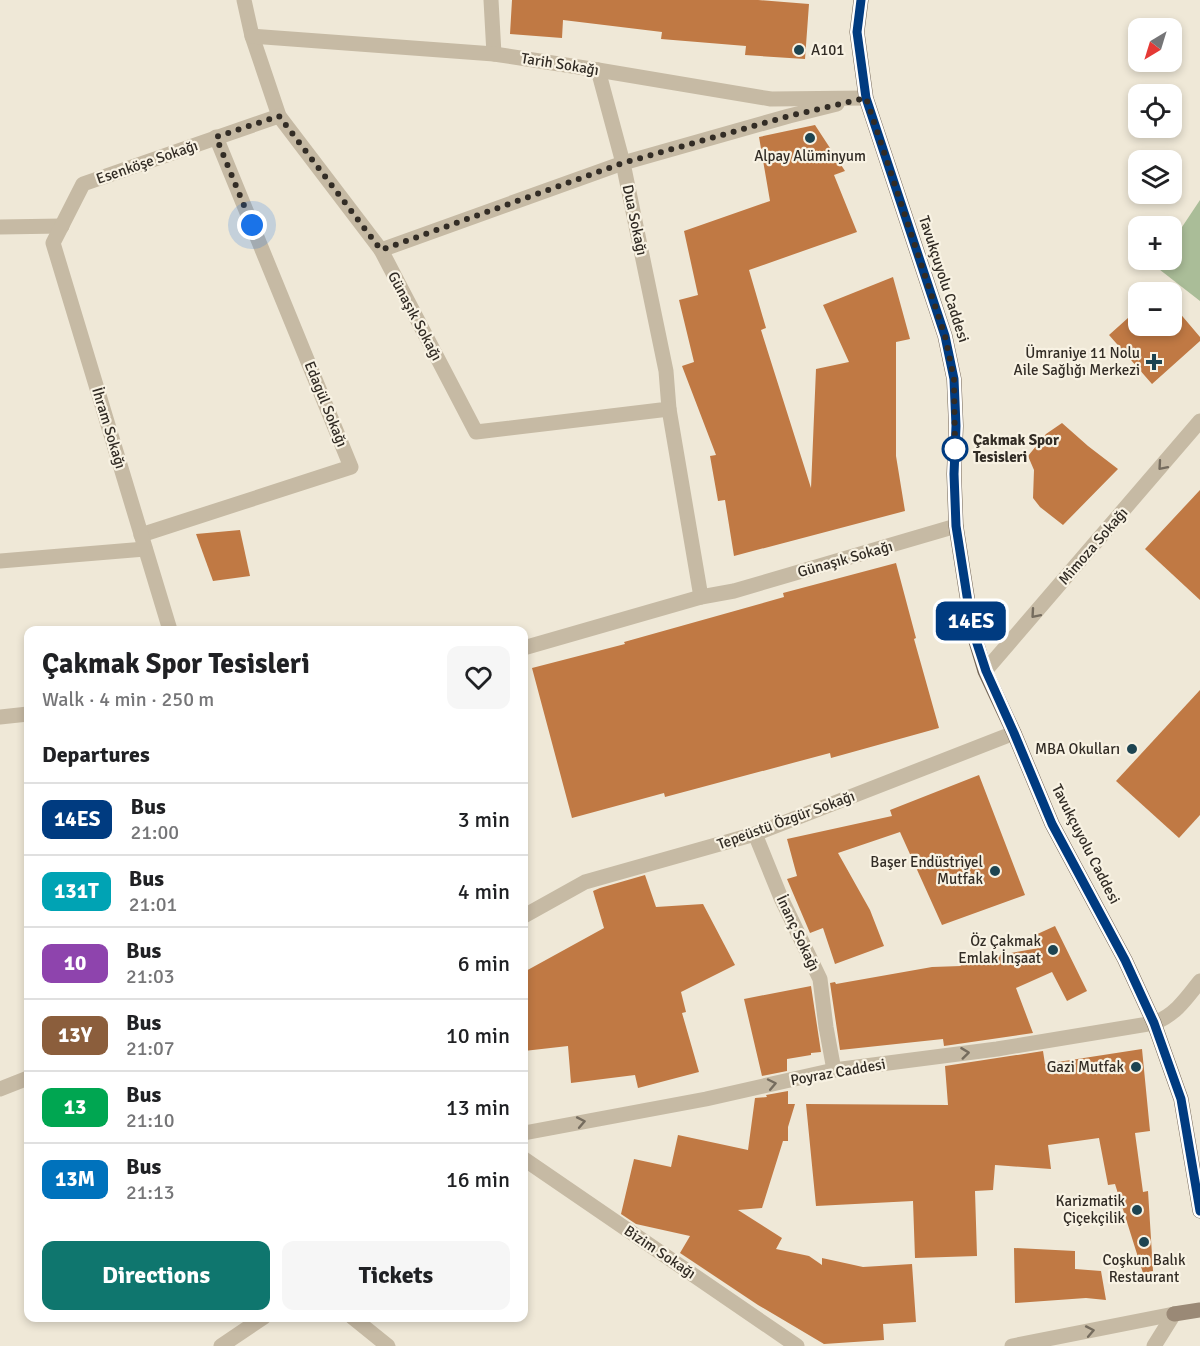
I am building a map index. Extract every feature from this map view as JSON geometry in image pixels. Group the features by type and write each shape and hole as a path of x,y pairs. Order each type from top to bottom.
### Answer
{"main road":[{"name":"Tavukçuyolu Caddesi","path":"861,0 857,32 866,98 945,336 954,379 956,526 972,628 986,671 1052,824 1125,960 1154,1023 1181,1099 1200,1211"}],"street":[{"name":"Günaşık Sokağı","path":"244,0 252,36 279,116 381,250 476,432 669,409"},
{"path":"491,0 494,54"},
{"name":"Tarih Sokağı","path":"252,36 494,54 771,99 866,98"},
{"name":"Dua Sokağı","path":"598,70 623,163 666,371 669,409"},
{"path":"381,250 623,163 789,116 866,98"},
{"name":"Esenköşe Sokağı","path":"62,226 83,184 279,116"},
{"name":"Edagül Sokağı","path":"0,561 143,542 351,467 216,137"},
{"path":"0,227 62,226"},
{"name":"İhram Sokağı","path":"62,226 53,243 169,626"},
{"path":"528,647 701,597 669,409"},
{"name":"Mimoza Sokağı","path":"986,671 1200,421"},
{"name":"Günaşık Sokağı","path":"701,597 734,591 956,526"},
{"path":"0,717 24,714"},
{"name":"Tepeüstü Özgür Sokağı","path":"528,914 585,882 755,834 1014,733"},
{"name":"İnanç Sokağı","path":"755,834 781,898 820,979 834,1070"},
{"path":"1154,1023 1171,1015 1181,1006 1200,981"},
{"name":"Poyraz Caddesi","path":"528,1132 706,1099 834,1070 997,1049 1154,1023"},
{"path":"0,1089 24,1080"},
{"name":"Bizim Sokağı","path":"528,1162 797,1346"},
{"path":"1012,1346 1200,1310"},
{"path":"1154,1346 1174,1314"},
{"path":"221,1346 257,1322"},
{"path":"358,1322 388,1346"}],"green space":[{"path":"1200,200 1200,301 1182,287 1182,282 1176,282 1160,270 1182,270 1182,227"}],"building":[{"path":"512,0 758,0 809,4 805,59 745,55 746,46 661,39 662,32 563,20 562,38 510,34"},
{"path":"815,125 845,171 834,175 857,232 749,270 766,328 761,330 811,488 816,369 849,362 823,305 893,277 910,339 896,342 896,456 905,511 734,556 725,500 718,501 710,456 716,455 682,366 694,362 679,300 698,295 684,231 770,201 759,137"},
{"name":"Ümraniye 11 Nolu Aile Sağlığı Merkezi","path":"1182,316 1200,337 1200,341 1152,384 1109,335 1128,318 1128,336 1182,336"},
{"path":"1062,423 1118,469 1063,525 1040,507 1033,498 1034,470 1028,456 1046,434"},
{"path":"1200,490 1200,600 1145,549"},
{"path":"240,530 250,576 213,581 196,534"},
{"path":"896,563 939,728 831,758 830,753 665,797 664,793 572,818 532,668 625,644 624,642 784,597 783,593"},
{"path":"1200,690 1200,815 1179,838 1116,781"},
{"path":"979,775 1025,895 942,925 900,832 838,853 870,910 884,946 835,964 823,928 810,933 787,879 797,876 787,839 892,816 890,810"},
{"path":"645,875 656,907 703,904 735,965 681,992 686,1012 682,1013 699,1072 638,1088 635,1075 571,1083 568,1046 528,1051 528,970 604,928 593,891"},
{"path":"1055,926 1087,991 1067,1001 1052,972 1016,988 1033,1033 944,1046 943,1039 840,1050 830,983 835,982 836,984 932,967 961,966 959,962 1039,948 1033,936"},
{"path":"811,986 821,1052 787,1059 787,1071 762,1076 744,999"},
{"path":"1142,1049 1150,1131 1135,1133 1143,1192 1148,1191 1153,1271 1143,1273 1115,1184 1108,1185 1099,1138 1048,1145 1051,1169 995,1165 993,1190 975,1191 977,1256 915,1258 913,1201 816,1206 806,1104 948,1105 945,1066 1043,1051 1045,1064"},
{"path":"788,1091 788,1104 795,1104 788,1127 788,1141 783,1141 762,1208 738,1210 782,1238 776,1249 809,1256 822,1265 822,1258 863,1267 912,1264 916,1322 883,1324 884,1340 824,1344 758,1305 680,1253 690,1236 636,1224 621,1214 634,1159 671,1167 678,1135 748,1150 755,1098"},
{"path":"1014,1248 1075,1251 1075,1269 1101,1271 1106,1300 1086,1298 1015,1303"}],"bus line":[{"name":"14ES","path":"861,0 857,32 866,98 932,293 945,336 954,379 956,526 972,628 986,671 1052,824 1125,960 1154,1023 1181,1099 1200,1211"}],"place":[{"name":"A101","path":"799,50"},
{"name":"Alpay Alüminyum","path":"810,138"},
{"name":"Ümraniye 11 Nolu Aile Sağlığı Merkezi","path":"1154,362"},
{"name":"Çakmak Spor Tesisleri","path":"955,449"},
{"name":"MBA Okulları","path":"1132,749"},
{"name":"Başer Endüstriyel Mutfak","path":"995,871"},
{"name":"Öz Çakmak Emlak İnşaat","path":"1053,950"},
{"name":"Gazi Mutfak","path":"1136,1067"},
{"name":"Karizmatik Çiçekçilik","path":"1137,1210"},
{"name":"Coşkun Balık Restaurant","path":"1144,1242"}],"route":[{"path":"252,225 216,137 279,116 381,250 623,163 789,116 866,98 945,336 954,379 955,449"}]}
